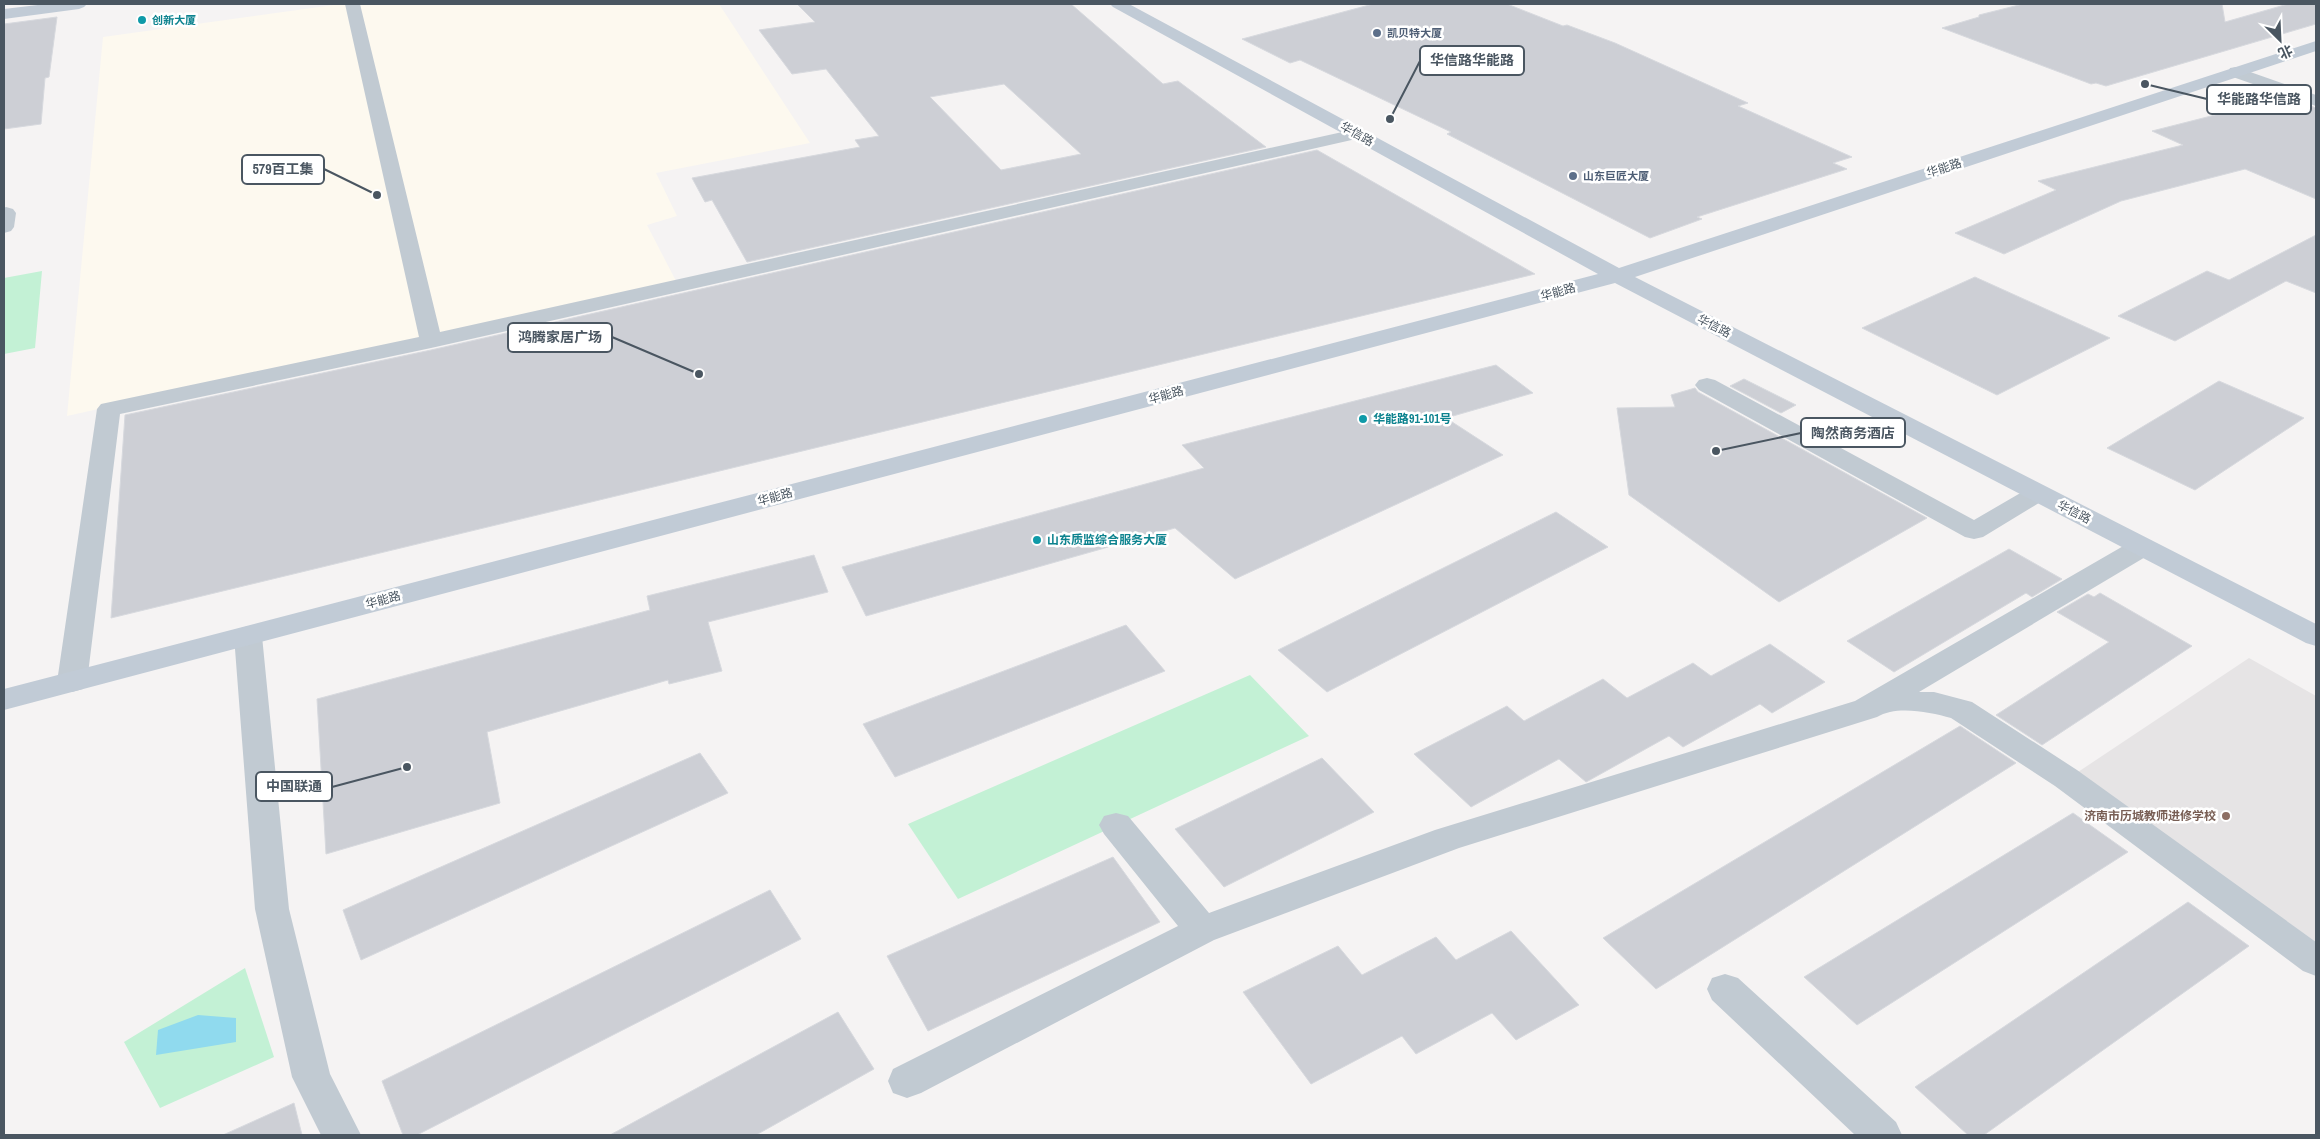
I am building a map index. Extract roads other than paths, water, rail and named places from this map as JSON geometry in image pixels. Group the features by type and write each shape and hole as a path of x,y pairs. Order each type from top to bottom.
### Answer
{"street":[{"path":"4,14 79,4"},
{"path":"352,4 431,341"},
{"name":"华信路","path":"1118,4 1617,276 2316,636"},
{"name":"华能路","path":"4,700 1617,276 2316,46"},
{"path":"2236,72 2316,101"},
{"path":"72,682 109,409 431,341 1356,134"},
{"path":"4,214 6,213 4,228"},
{"path":"1707,385 1974,531 2038,494"},
{"path":"907,1081 1202,930 1447,839 1866,709 2142,547"},
{"path":"248,636 272,909 311,1077 341,1135"},
{"path":"1882,700 1934,702 1961,710 2066,778 2316,960"},
{"path":"1116,825 1202,930"},
{"path":"1725,989 1882,1135"}],"water":[{"path":"198,1015 236,1018 236,1042 156,1055 158,1030"}],"place":[{"name":"创新大厦","path":"142,20"},
{"name":"凯贝特大厦","path":"1377,33"},
{"name":"华能路华信路","path":"2145,84"},
{"name":"华信路华能路","path":"1390,119"},
{"name":"山东巨匠大厦","path":"1573,176"},
{"name":"579百工集","path":"377,195"},
{"name":"鸿腾家居广场","path":"699,374"},
{"name":"华能路91-101号","path":"1363,419"},
{"name":"陶然商务酒店","path":"1716,451"},
{"name":"山东质监综合服务大厦","path":"1037,540"},
{"name":"中国联通","path":"407,767"},
{"name":"济南市历城教师进修学校","path":"2226,816"}]}
